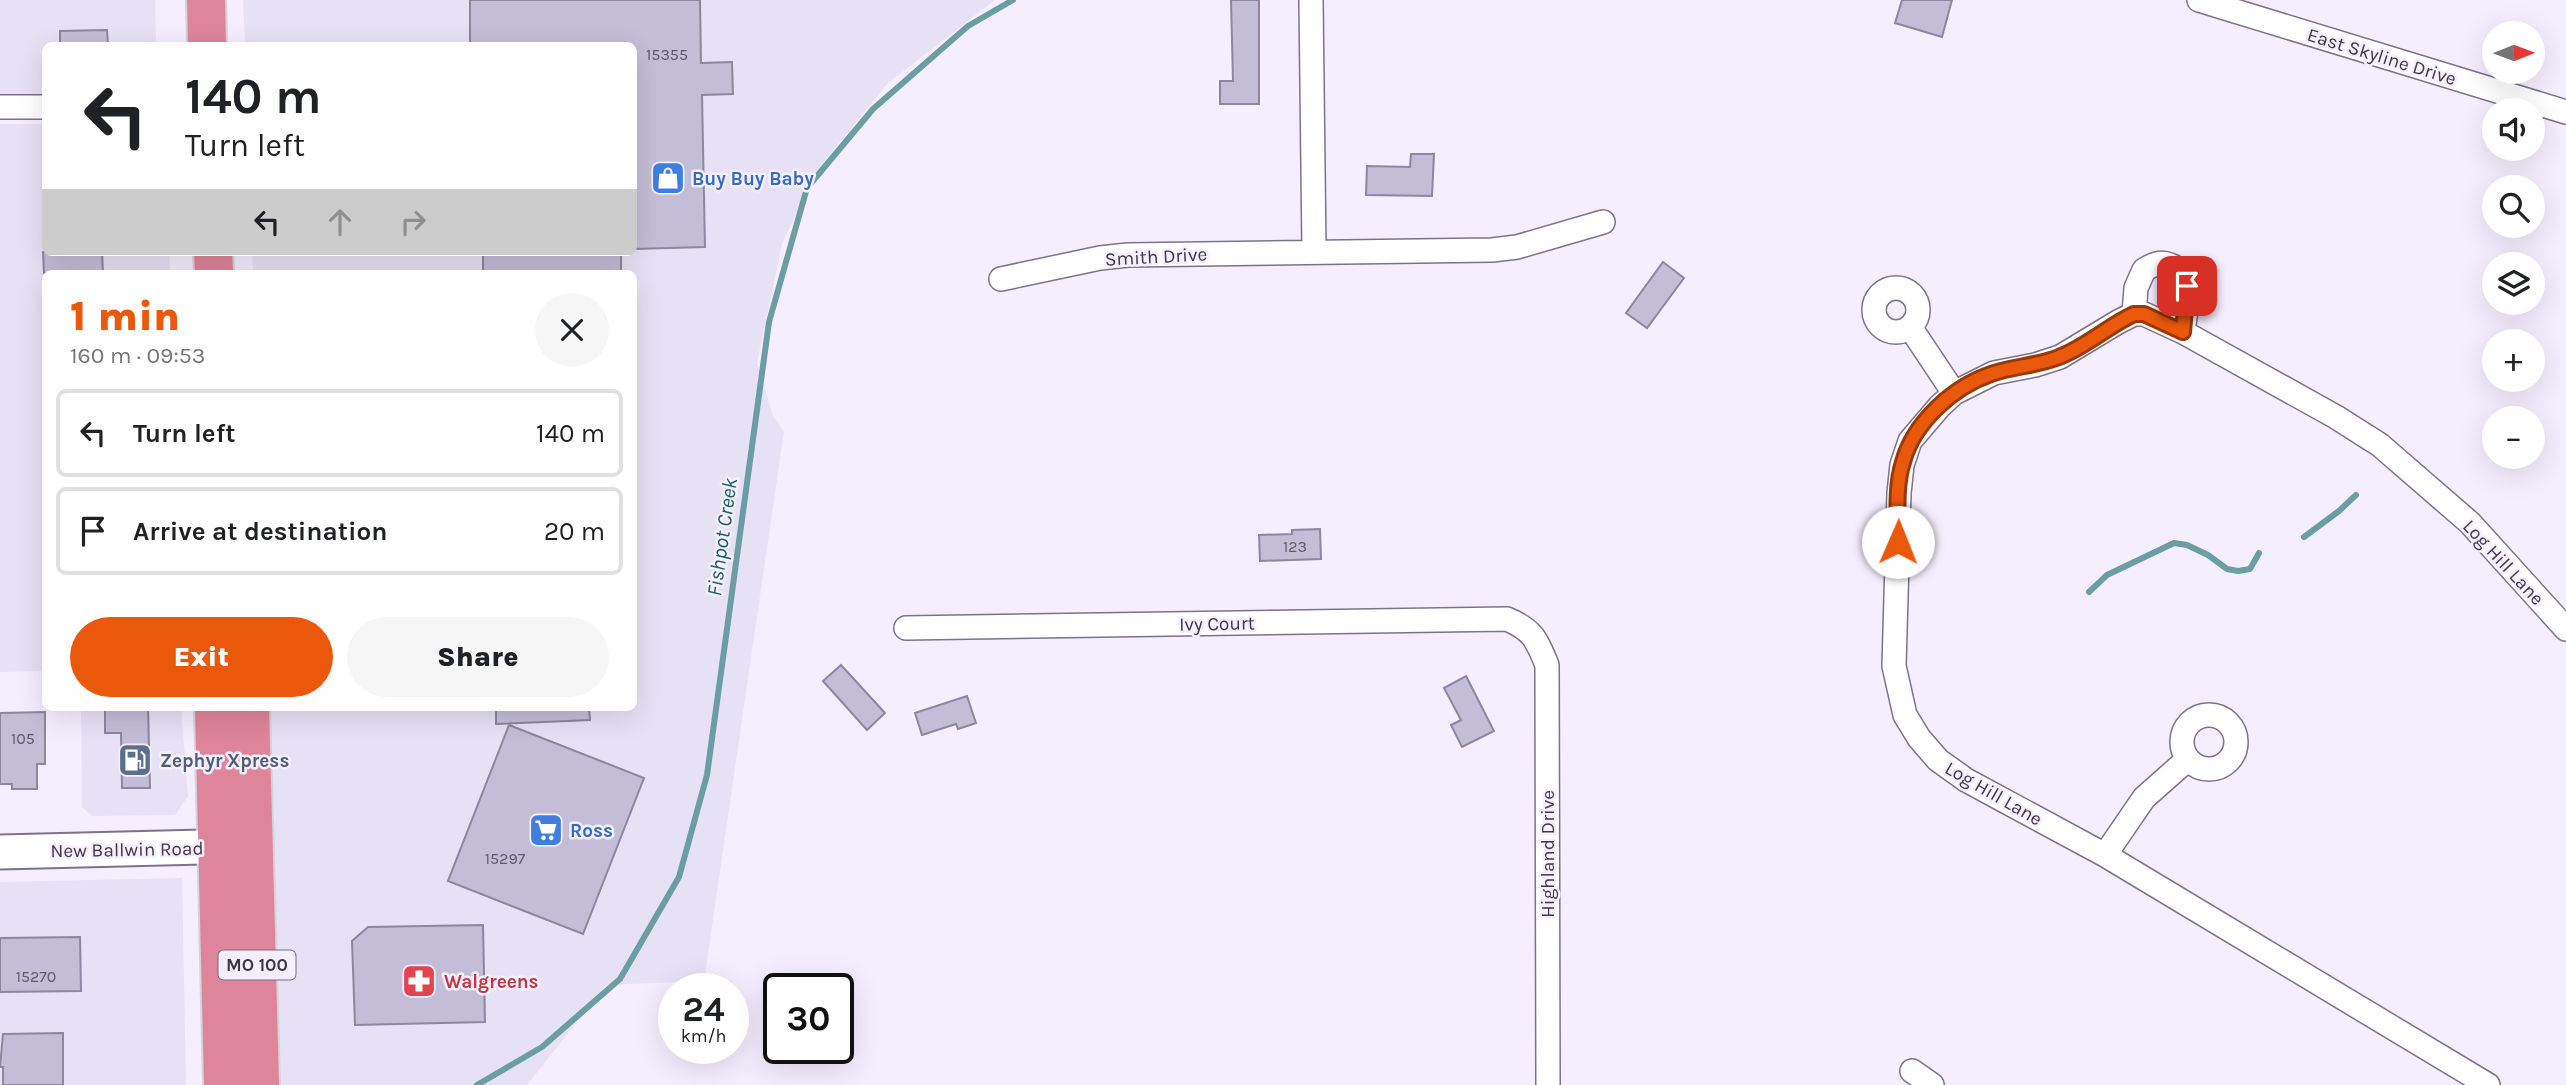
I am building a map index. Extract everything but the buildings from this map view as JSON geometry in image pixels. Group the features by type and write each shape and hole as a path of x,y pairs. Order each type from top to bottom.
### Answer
{"highway":[{"path":"206,0 207,42"},
{"name":"MO 100","path":"215,711 236,846 260,1085"},
{"name":"MO 100","path":"223,1085 236,846 250,711"}],"main road":[{"name":"New Ballwin Road","path":"0,852 236,846"}],"street":[{"path":"1311,0 1314,251"},
{"name":"East Skyline Drive","path":"2199,0 2566,112"},
{"path":"0,107 42,107"},
{"name":"Smith Drive","path":"1001,279 1100,258 1314,251 1492,250 1517,247 1603,222"},
{"path":"2134,314 2136,288 2144,270 2160,263 2172,265 2179,270 2187,286 2183,332"},
{"name":"Log Hill Lane","path":"2488,1085 2105,855 1966,780 1938,760 1919,738 1905,715 1894,666 1902,465 1910,441 1954,393 1994,373 2060,357 2134,314 2144,314 2183,332 2336,417 2380,446 2470,523 2566,629"},
{"path":"1910,327 1954,393"},
{"name":"Ivy Court","path":"906,628 1507,619 1527,628"},
{"name":"Highland Drive","path":"1527,628 1539,644 1547,665 1548,1085"},
{"path":"2105,855 2144,798 2188,759"},
{"path":"1912,1071 1932,1085"}],"shaded area":[{"path":"0,0 155,0 156,42 42,42 42,95 0,96"},
{"path":"243,0 995,0 888,83 817,170 782,244 757,363 773,416 784,431 705,973 658,973 658,983 606,985 527,1085 280,1085 268,711 637,711 637,270 253,270 252,256 637,256 637,42 245,42"},
{"path":"0,124 42,124 42,256 169,256 170,270 42,270 42,671 0,672"},
{"path":"81,711 181,711 188,796 175,815 92,816 82,807"},
{"path":"182,878 186,1085 0,1085 0,882"}],"waterway":[{"name":"Fishpot Creek","path":"477,1085 542,1047 620,979 679,877 707,775 769,322 807,188 873,109 968,26 1013,0"},
{"path":"2304,537 2356,495"},
{"path":"2089,592 2107,575 2174,543 2187,545 2208,555 2227,569 2238,571 2250,569 2259,553"}],"place":[{"name":"Buy Buy Baby","path":"668,178"},
{"name":"Zephyr Xpress","path":"135,760"},
{"name":"Ross","path":"546,830"},
{"name":"Walgreens","path":"419,981"}],"route":[{"path":"1898,542 1902,465 1910,441 1954,393 1994,373 2060,357 2134,314 2144,314 2183,332 2187,286"}]}
